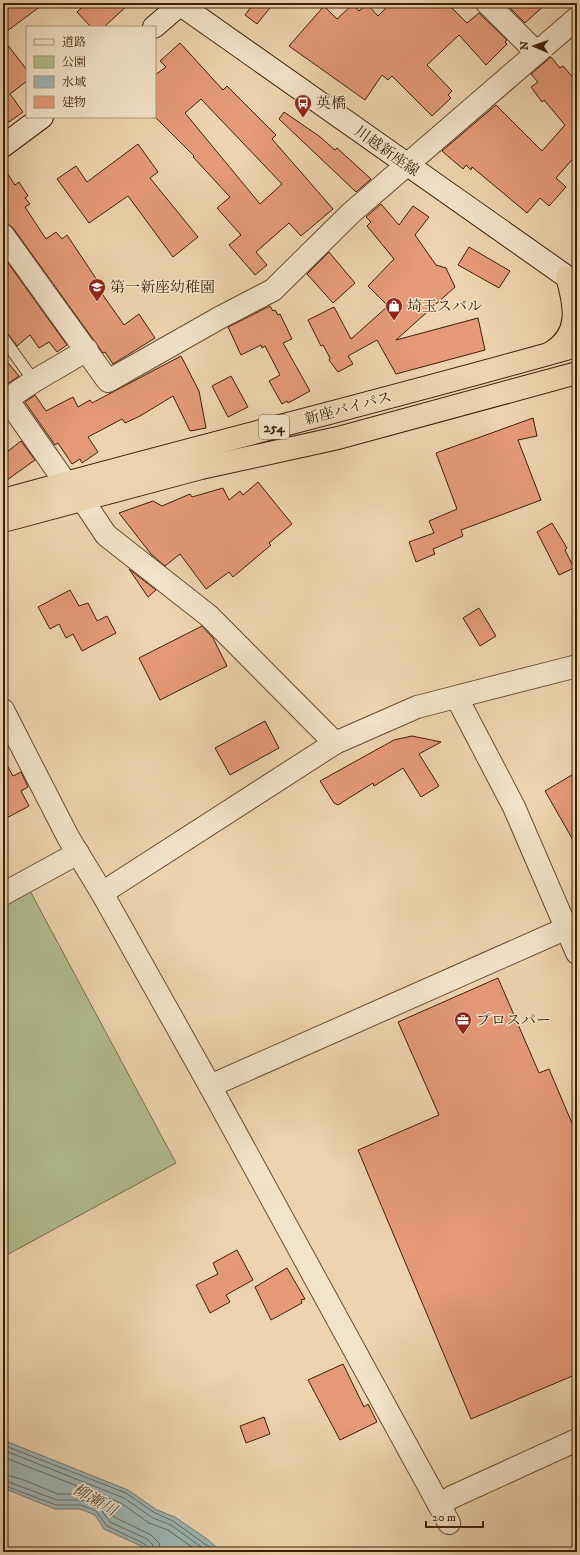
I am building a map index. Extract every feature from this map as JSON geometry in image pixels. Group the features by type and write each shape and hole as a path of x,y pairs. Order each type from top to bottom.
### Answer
{"highway":[{"path":"546,355 563,346 571,338 576,325 572,281"},
{"name":"新座バイパス","path":"3,500 577,346"},
{"name":"新座バイパス","path":"3,521 82,498 201,468 338,438 577,373"}],"street":[{"path":"487,3 536,52"},
{"path":"155,26 180,4"},
{"name":"川越新座線","path":"180,4 572,281"},
{"path":"3,235 108,381 221,317 273,290 351,213 406,164 425,150 536,52 576,22"},
{"path":"3,146 41,118"},
{"path":"66,483 7,399 34,381 87,350"},
{"path":"82,498 106,535 210,616 335,743"},
{"path":"102,893 335,743 417,707 457,698 577,666"},
{"path":"457,698 514,807 577,953"},
{"path":"3,710 78,853 210,1086 444,1514 452,1497 577,1440"},
{"path":"3,894 78,853"},
{"path":"210,1086 567,928"}],"lane":[{"path":"3,338 34,381"}],"green space":[{"path":"30,891 176,1163 3,1257 3,906"}],"water":[{"name":"柳瀬川","path":"3,1440 128,1490 157,1510 175,1517 207,1539 222,1552 148,1552 141,1546 104,1529 95,1515 80,1509 55,1509 3,1488"}],"building":[{"path":"3,3 45,3 3,34"},
{"path":"87,3 130,3 105,26 90,26 77,12"},
{"path":"254,3 274,3 257,24 245,15"},
{"path":"391,3 447,3 467,23 479,13 507,40 505,42 507,44 486,65 459,35 427,65 452,91 448,95 451,98 432,116 392,76 388,80 382,75 365,100 289,46 324,6 337,19 353,4 359,11 367,4 378,16"},
{"path":"505,3 547,3 525,23"},
{"path":"3,39 26,69 26,82 10,94 23,112 9,122 3,114"},
{"path":"180,43 223,90 227,86 276,135 272,139 333,209 301,236 289,223 256,252 267,265 255,275 229,245 241,235 217,208 230,197 193,157 194,156 156,118 156,74 166,67 160,61","holes":["201,99 282,184 260,204 185,113"]},
{"path":"551,57 560,68 563,66 577,82 577,154 556,178 566,187 549,206 540,198 527,213 472,167 471,170 466,165 463,169 442,151 496,105 542,151 565,125 544,100 542,102 531,87 538,82 531,74"},
{"path":"284,112 319,136 335,150 337,148 371,179 356,192 279,119"},
{"path":"138,144 158,172 150,178 198,237 173,257 128,196 89,223 57,179 76,166 87,182"},
{"path":"3,167 15,185 19,182 28,196 25,198 30,204 25,207 46,239 56,232 62,239 67,235 101,286 98,288 124,325 139,314 155,338 113,364 105,352 103,353 13,228 8,224 3,223"},
{"path":"381,204 399,225 413,206 429,217 415,235 436,265 446,268 455,287 396,340 478,318 485,350 396,374 377,340 348,356 353,364 338,372 329,360 330,358 323,345 321,346 308,320 334,307 351,339 388,306 368,286 394,259 367,226 371,222 366,217"},
{"path":"469,247 510,271 499,288 458,265"},
{"path":"329,252 355,283 333,303 307,274"},
{"path":"3,256 67,345 57,352 49,342 39,348 30,335 17,346 8,334 3,331"},
{"path":"270,306 278,315 280,314 292,339 283,343 310,391 288,403 287,401 282,404 269,381 280,375 265,346 262,348 261,345 241,355 228,327"},
{"path":"181,356 199,391 206,428 190,431 173,396 140,416 125,423 122,419 88,437 98,452 82,463 80,459 72,464 58,443 55,445 25,402 35,395 46,411 73,397 78,407 90,400 92,403"},
{"path":"3,357 19,376 6,385 3,381"},
{"path":"231,376 248,407 228,417 212,386"},
{"path":"533,418 537,436 518,440 541,500 461,530 463,536 433,549 435,554 416,562 409,542 434,533 429,521 457,509 436,453"},
{"path":"21,441 35,460 7,480 3,466 3,455"},
{"path":"258,482 292,524 269,543 271,545 233,577 229,572 206,589 180,554 165,566 151,554 119,513 153,501 162,506 190,494 192,497 223,488 229,500 240,491 243,495"},
{"path":"552,523 567,548 565,550 574,568 559,575 537,532"},
{"path":"129,569 156,590 148,597"},
{"path":"70,590 79,606 88,603 97,621 107,616 116,633 82,651 73,634 66,638 59,624 50,629 38,607"},
{"path":"479,608 496,636 480,646 463,618"},
{"path":"202,626 213,638 227,666 160,700 139,658"},
{"path":"265,721 279,748 230,775 215,748"},
{"path":"412,736 441,742 419,754 439,786 421,797 403,768 374,786 373,783 338,805 334,803 320,781 394,740"},
{"path":"3,758 13,776 21,772 28,787 21,791 29,806 3,820"},
{"path":"577,772 577,847 545,791"},
{"path":"498,978 539,1073 549,1069 577,1135 577,1374 471,1419 358,1150 439,1115 398,1022"},
{"path":"237,1250 253,1280 226,1295 230,1302 210,1313 196,1285 218,1274 213,1263"},
{"path":"287,1268 305,1299 301,1300 302,1303 271,1320 255,1287"},
{"path":"343,1364 364,1407 368,1404 377,1422 340,1440 308,1380"},
{"path":"264,1417 270,1434 246,1443 240,1426"}],"place":[{"name":"英橋","path":"303,118"},
{"name":"第一新座幼稚園","path":"97,302"},
{"name":"埼玉スバル","path":"394,321"},
{"name":"プロスパー","path":"463,1035"}]}
